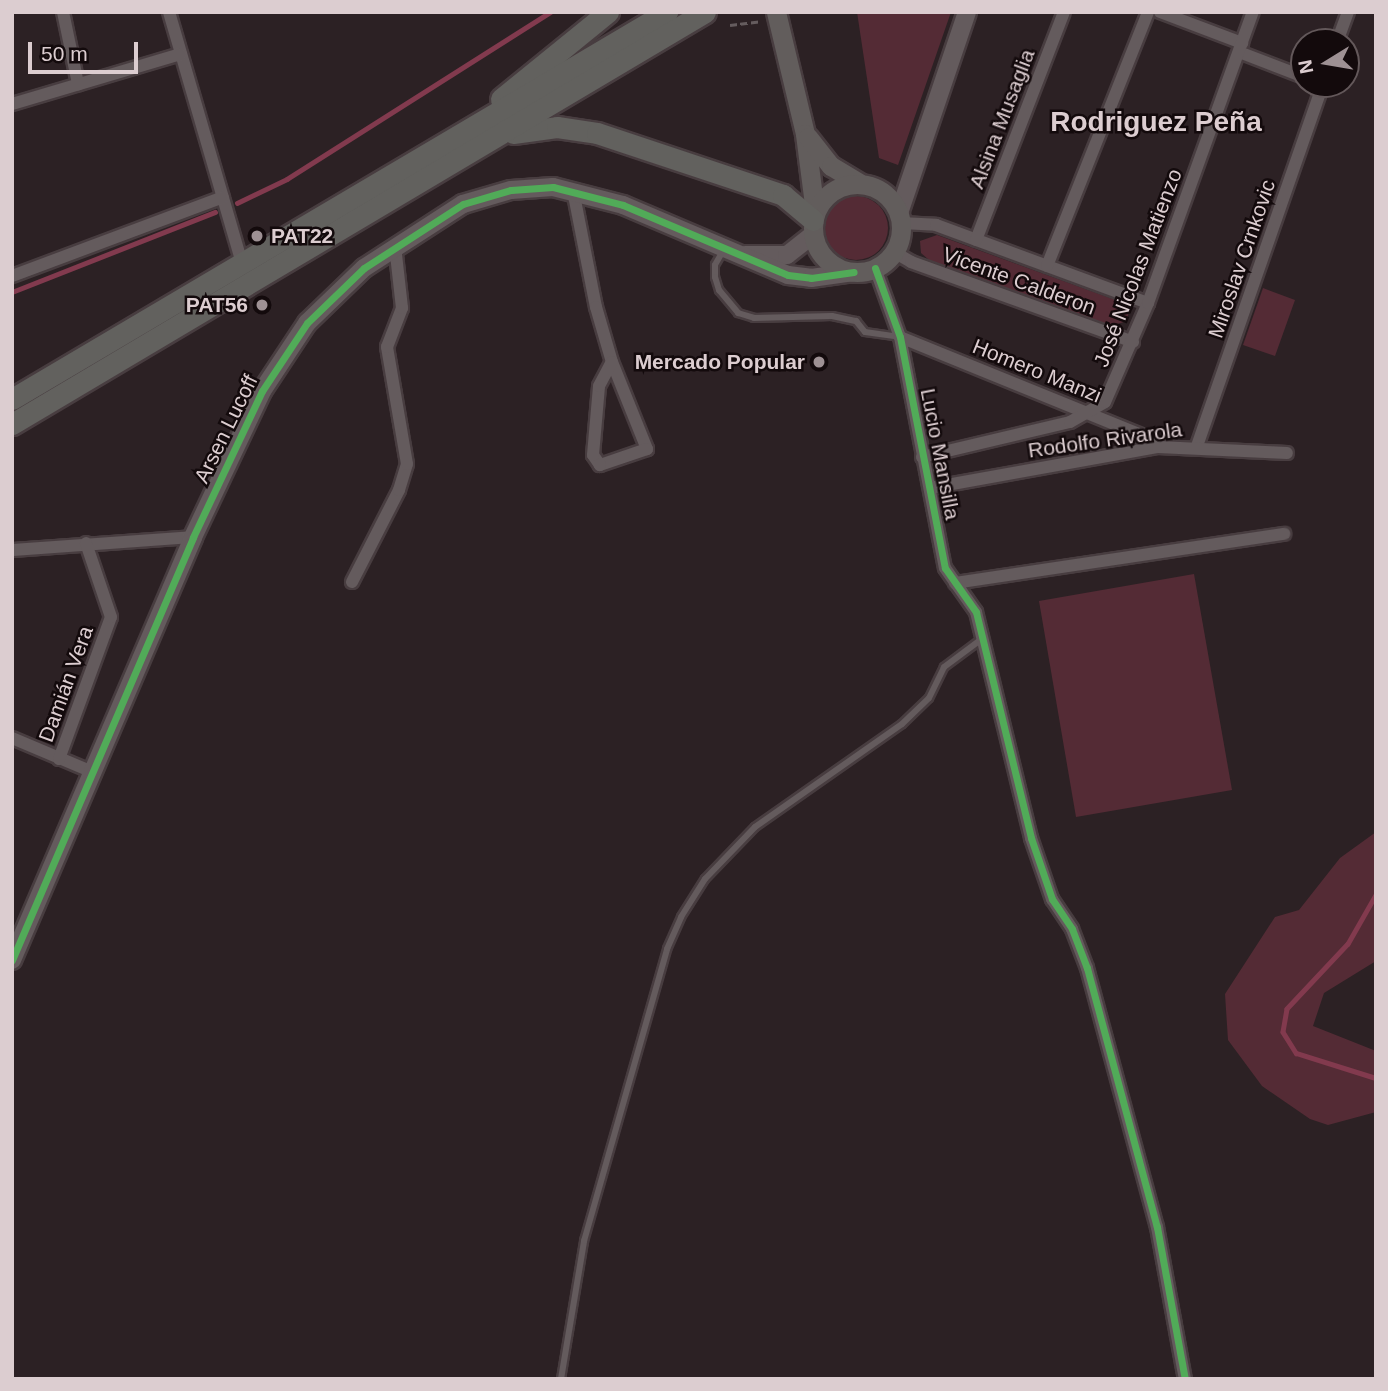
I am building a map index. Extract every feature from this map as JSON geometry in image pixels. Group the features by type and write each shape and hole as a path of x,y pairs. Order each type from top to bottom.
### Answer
{"highway":[{"path":"443,147 608,12"},
{"path":"12,399 443,147 667,12"},
{"path":"12,424 705,12"},
{"path":"479,147 527,130 576,128 783,195 814,222"}],"main road":[{"path":"773,16 805,134 814,222 827,261 854,272 875,268 894,252 900,218 884,192 859,183 831,166 805,134"},
{"path":"814,222 832,191 859,183"}],"street":[{"path":"63,12 78,85"},
{"path":"169,12 242,263"},
{"path":"967,12 900,218 928,223 1148,303"},
{"name":"Alsina Musaglia","path":"976,240 1064,12"},
{"path":"1047,266 1148,12"},
{"path":"1160,12 1290,70"},
{"name":"José Nicolas Matienzo","path":"1092,414 1105,402 1133,342 1254,12"},
{"path":"12,104 181,54"},
{"name":"Miroslav Crnkovic","path":"1197,446 1317,98"},
{"name":"Arsen Lucoff","path":"12,960 95,773 193,537 262,391 292,343 336,292 395,246 448,212 495,193 538,187 573,190 623,205 727,252 788,275 820,277 854,272"},
{"path":"573,190 612,362 647,449 600,465 593,456 599,386 612,362"},
{"path":"12,276 223,197"},
{"name":"Arsen Lucoff","path":"727,252 787,255 802,248 814,222"},
{"path":"352,582 399,490 407,464 387,347 402,308 395,246"},
{"name":"Vicente Calderon","path":"894,252 911,262 1133,342"},
{"name":"Lucio Mansilla","path":"875,268 900,337 945,568 976,612 979,641 1031,838 1052,899 1072,929 1087,968 1157,1227 1185,1379"},
{"name":"Homero Manzi","path":"900,337 1092,414 1158,447"},
{"name":"Rodolfo Rivarola","path":"922,457 1092,414"},
{"name":"Rodolfo Rivarola","path":"930,488 1158,447 1197,446 1287,453"},
{"path":"954,583 1284,534"},
{"path":"12,550 193,537"},
{"name":"Damián Vera","path":"59,759 111,617 86,543"},
{"path":"12,738 95,773"}],"lane":[{"path":"727,252 715,265 715,277 719,290 738,313 754,318 832,316 856,321 864,332 900,337"},
{"path":"561,1379 584,1241 667,949 681,917 705,879 755,827 902,724 929,698 944,667 979,641"}],"path":[{"path":"730,25 773,16"}],"shaded area":[{"path":"857,12 951,12 898,165 879,158"},
{"path":"856,196 874,202 882,210 888,228 882,246 874,254 856,260 838,254 830,246 824,228 830,210 838,202"},
{"path":"937,235 1121,302 1129,310 1127,321 1111,326 929,260 921,253 920,241"},
{"path":"1263,288 1295,300 1275,356 1243,345"},
{"path":"1194,574 1232,790 1076,817 1039,601"},
{"path":"1376,832 1376,961 1324,993 1313,1026 1376,1051 1376,1112 1328,1125 1310,1119 1262,1086 1228,1040 1225,994 1275,917 1299,910 1340,858"}],"waterway":[{"path":"237,203 287,179 550,12"},
{"path":"12,292 215,212"},
{"path":"1376,895 1348,944 1287,1009 1283,1032 1296,1053 1376,1078"}],"cycle path":[{"path":"12,960 193,537 262,391 307,323 364,268 463,204 511,190 553,187 623,205 788,275 811,278 854,272"},
{"path":"875,268 900,337 945,568 976,612 1031,838 1052,899 1072,929 1087,968 1157,1227 1185,1379"}],"place":[{"name":"PAT22","path":"257,236"},
{"name":"PAT56","path":"262,305"},
{"name":"Mercado Popular","path":"819,362"}],"district":[{"name":"Rodriguez Peña","path":"1156,122"}]}
